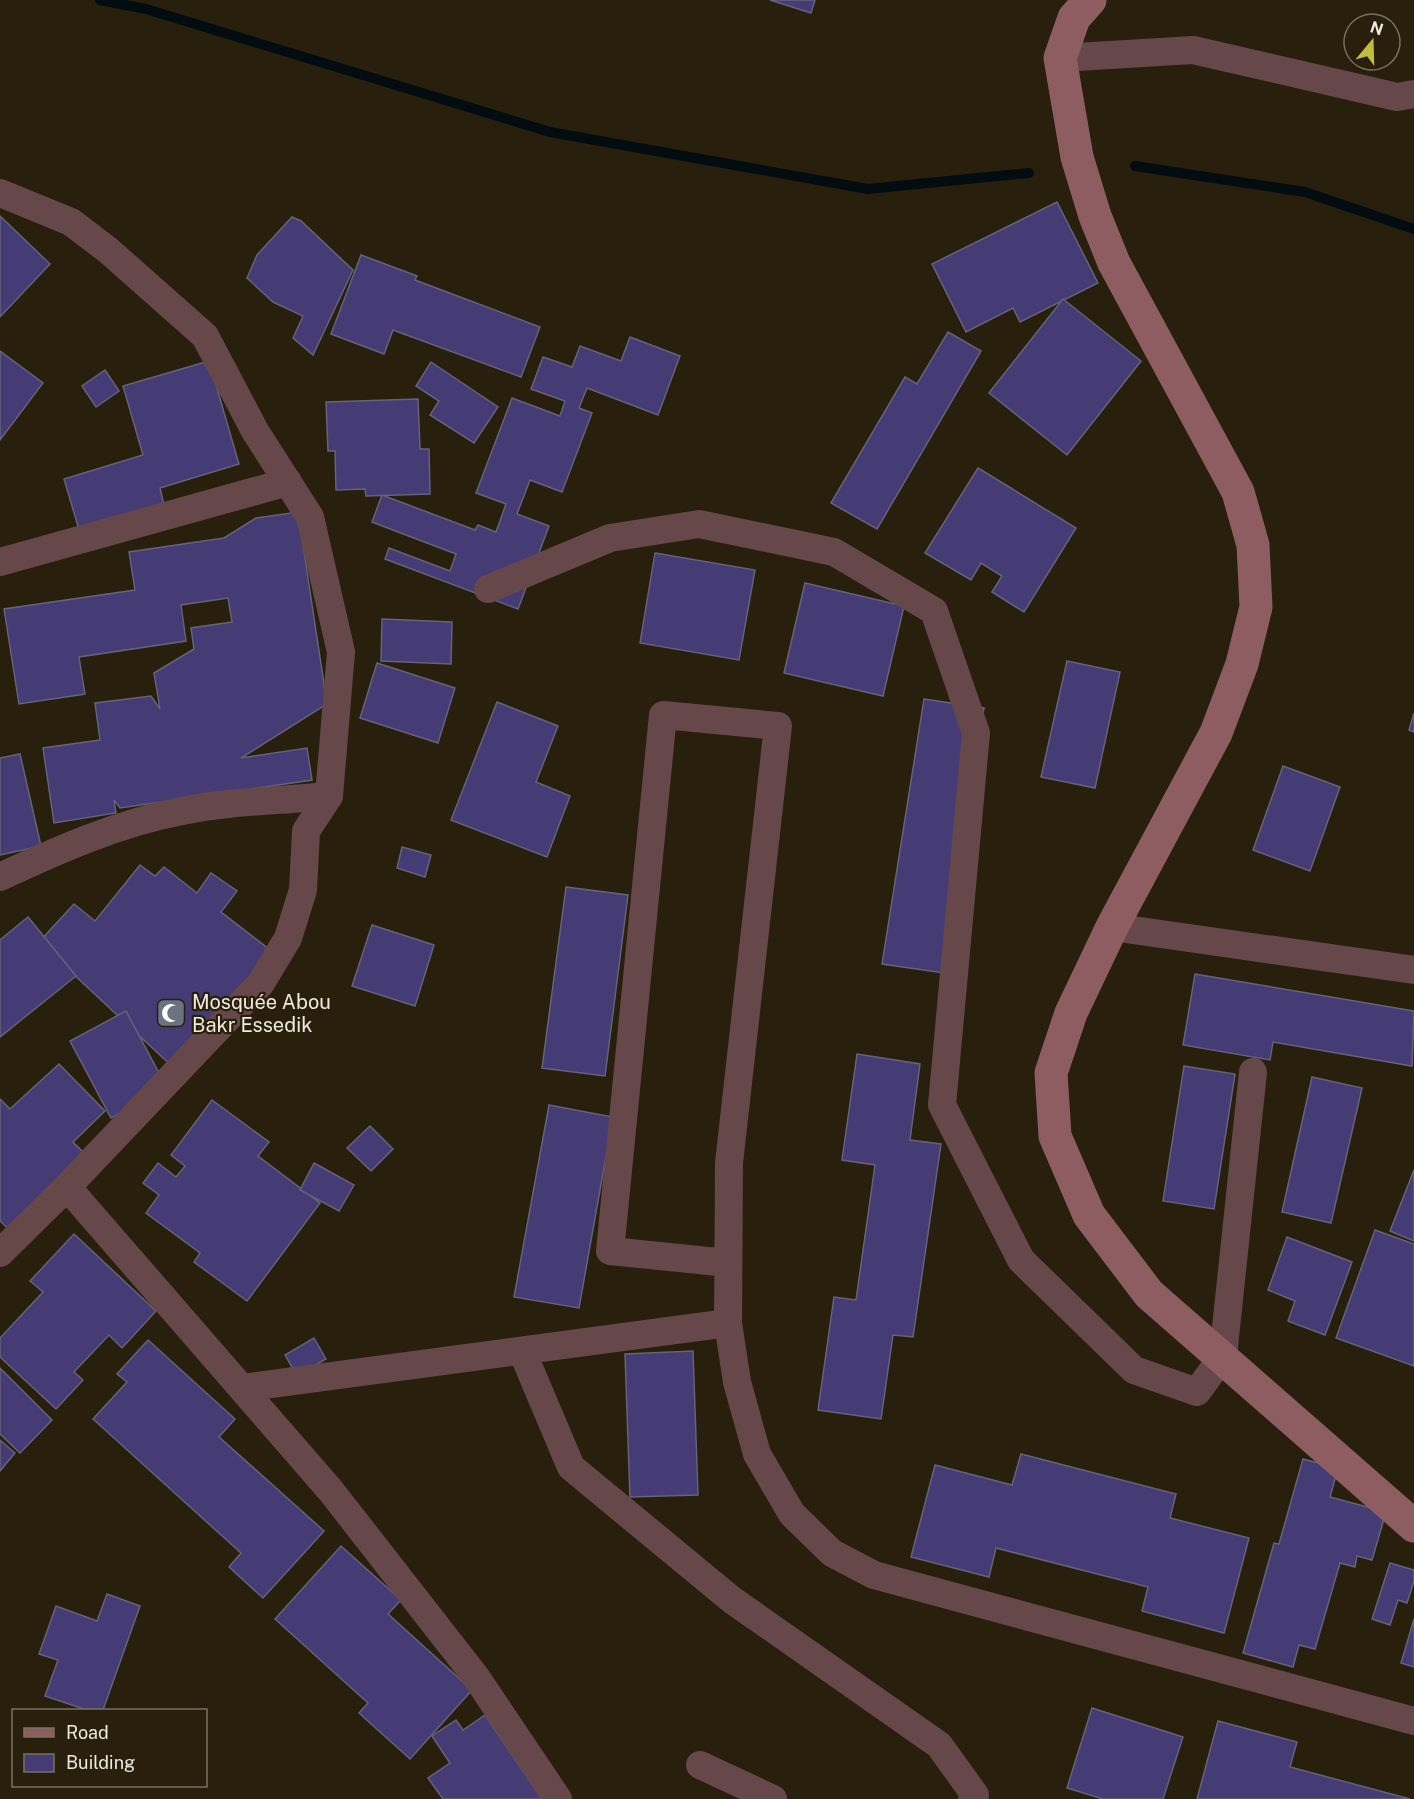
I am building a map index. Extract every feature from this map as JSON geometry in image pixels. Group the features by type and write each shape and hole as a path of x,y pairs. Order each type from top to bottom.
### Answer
{"main road":[{"path":"1090,0 1074,18 1060,58 1077,157 1095,216 1114,263 1238,492 1253,545 1256,607 1242,664 1216,733 1112,927 1071,1013 1051,1073 1055,1136 1089,1215 1149,1294 1223,1356 1414,1526"}],"street":[{"path":"1060,58 1193,50 1397,97 1414,94"},
{"path":"0,193 71,222 109,251 205,336 255,431 310,517 341,652 329,796 306,831 303,890 288,938 261,983 67,1187 0,1253"},
{"path":"0,562 288,482"},
{"path":"488,589 610,538 699,524 834,552 934,611 976,733 942,1105 1021,1260 1134,1370 1197,1392 1223,1356 1253,1072"},
{"path":"729,1263 610,1251 663,715 778,726 729,1163 729,1263 728,1323 737,1382 757,1454 792,1514 832,1552 874,1575 1414,1721"},
{"path":"0,877 54,852 126,825 183,810 329,796"},
{"path":"1112,927 1414,970"},
{"path":"67,1187 331,1491 476,1677 558,1799"},
{"path":"242,1388 728,1323"},
{"path":"522,1350 572,1467 732,1600 939,1745 975,1795 972,1799"},
{"path":"700,1765 773,1799"}],"building":[{"path":"770,0 815,0 811,13"},
{"path":"1057,202 1098,283 1020,322 1013,308 966,332 932,264"},
{"path":"0,216 50,264 0,317"},
{"path":"292,217 301,221 353,270 313,355 293,338 303,316 273,302 247,278 257,255"},
{"path":"361,255 417,276 415,280 540,327 521,377 393,330 384,354 331,334"},
{"path":"1063,299 1141,361 1067,455 989,393"},
{"path":"948,332 981,351 877,529 831,503 905,377 917,384"},
{"path":"630,337 680,356 658,415 587,388 579,408 592,413 562,492 530,480 517,514 549,526 518,609 385,559 389,548 450,571 456,554 372,522 382,495 475,530 478,525 496,532 506,504 476,493 512,398 560,416 565,401 531,389 543,357 572,367 580,346 621,361"},
{"path":"0,351 43,383 0,440"},
{"path":"209,361 239,464 160,488 165,509 80,533 64,479 143,455 123,386"},
{"path":"431,362 498,407 474,443 430,415 439,401 416,386"},
{"path":"105,370 119,391 96,407 82,386"},
{"path":"418,399 420,449 429,449 430,494 366,496 365,489 336,490 335,451 328,451 326,402"},
{"path":"978,468 1076,528 1024,612 992,592 1002,576 981,563 971,580 925,553"},
{"path":"298,512 327,704 241,758 307,748 312,780 120,808 114,800 116,813 54,823 43,748 100,740 95,703 151,696 160,709 154,673 194,649 191,628 232,622 228,598 181,605 186,641 79,657 85,694 19,704 4,609 135,590 129,552 224,538 256,518"},
{"path":"655,553 755,570 739,660 640,643"},
{"path":"805,583 904,606 883,696 784,673"},
{"path":"382,619 452,622 451,664 381,661"},
{"path":"1067,661 1120,672 1095,788 1041,777"},
{"path":"377,663 455,688 438,743 360,718"},
{"path":"924,699 984,708 944,973 882,964"},
{"path":"497,702 558,726 536,782 570,796 547,857 451,820"},
{"path":"1414,713 1414,732 1409,730"},
{"path":"20,754 41,846 0,855 0,758"},
{"path":"1283,766 1340,787 1310,871 1253,850"},
{"path":"402,847 431,855 425,877 397,868"},
{"name":"Mosquée Abou Bakr Essedik","path":"140,865 155,876 164,867 197,893 211,873 237,891 221,912 278,956 177,1071 39,942 74,904 95,921"},
{"path":"566,887 628,895 605,1076 542,1068"},
{"path":"28,917 76,976 0,1037 0,940"},
{"path":"372,925 434,945 415,1006 352,986"},
{"path":"1195,974 1414,1011 1412,1066 1273,1042 1270,1060 1183,1045"},
{"path":"126,1011 167,1088 111,1118 70,1041"},
{"path":"857,1054 920,1064 910,1140 941,1144 913,1337 893,1335 881,1419 818,1410 834,1297 856,1300 875,1165 842,1160"},
{"path":"59,1064 105,1111 73,1142 90,1159 14,1234 0,1221 0,1099 10,1109"},
{"path":"1184,1066 1235,1074 1214,1209 1163,1201"},
{"path":"1312,1077 1362,1088 1331,1223 1282,1212"},
{"path":"212,1100 269,1142 258,1156 320,1203 247,1301 194,1262 200,1253 146,1213 159,1195 143,1183 158,1163 176,1177 185,1166 171,1155"},
{"path":"549,1105 613,1117 579,1308 514,1297"},
{"path":"370,1126 393,1149 371,1171 347,1148"},
{"path":"314,1163 354,1185 339,1211 300,1190"},
{"path":"1414,1170 1414,1241 1390,1231"},
{"path":"1375,1230 1414,1244 1414,1366 1336,1338"},
{"path":"74,1234 156,1311 122,1348 109,1335 74,1372 83,1380 56,1409 0,1357 0,1338 43,1292 30,1281"},
{"path":"1287,1237 1352,1262 1325,1335 1288,1321 1295,1301 1268,1290"},
{"path":"314,1338 326,1359 297,1376 285,1355"},
{"path":"148,1340 235,1419 219,1437 324,1531 263,1598 229,1567 241,1553 93,1419 127,1382 117,1374"},
{"path":"693,1351 698,1495 630,1497 625,1354"},
{"path":"0,1368 52,1420 20,1453 0,1434"},
{"path":"0,1440 15,1453 0,1471"},
{"path":"1021,1454 1176,1494 1170,1518 1249,1538 1224,1633 1142,1611 1148,1587 996,1548 989,1577 911,1557 935,1465 1012,1485"},
{"path":"1303,1459 1338,1468 1330,1497 1386,1512 1372,1560 1357,1556 1355,1567 1340,1563 1315,1649 1299,1645 1293,1667 1243,1653 1274,1543 1279,1544"},
{"path":"341,1546 401,1600 388,1614 472,1690 410,1759 359,1713 368,1703 275,1619"},
{"path":"1390,1563 1414,1570 1414,1581 1407,1603 1398,1600 1390,1625 1372,1619"},
{"path":"107,1594 140,1606 103,1709 84,1709 45,1696 58,1660 39,1654 56,1606 97,1621"},
{"path":"1414,1619 1414,1667 1401,1663"},
{"path":"1092,1708 1183,1737 1163,1799 1103,1799 1067,1788"},
{"path":"485,1715 542,1799 443,1799 428,1778 450,1763 432,1736 456,1720 463,1730"},
{"path":"1218,1721 1297,1742 1290,1767 1410,1799 1197,1799"}],"waterway":[{"path":"100,0 146,9 550,132 868,189 1029,173"},
{"path":"1135,166 1305,192 1414,229"}],"place":[{"name":"Mosquée Abou Bakr Essedik","path":"171,1013"}]}
